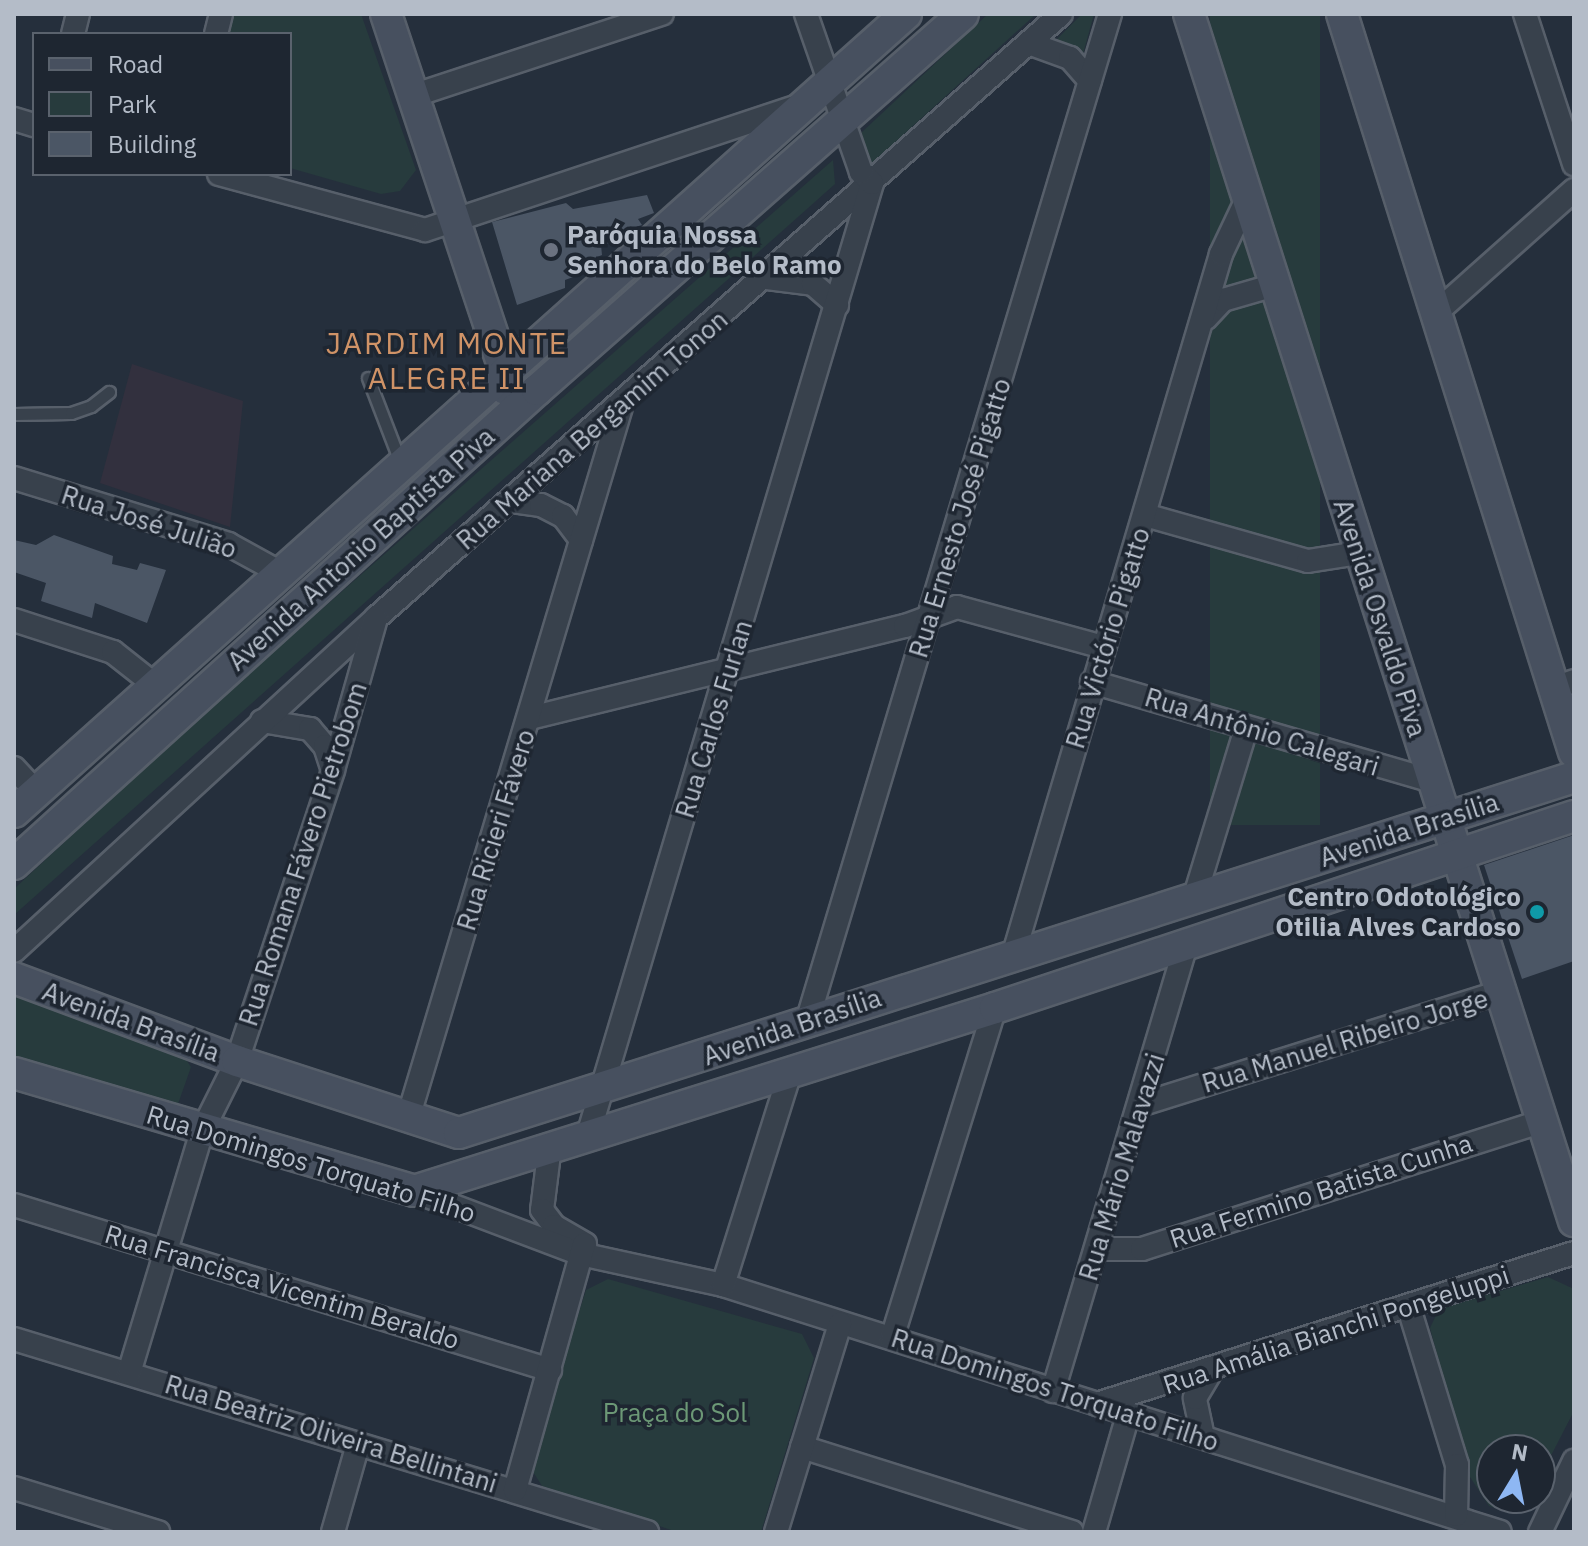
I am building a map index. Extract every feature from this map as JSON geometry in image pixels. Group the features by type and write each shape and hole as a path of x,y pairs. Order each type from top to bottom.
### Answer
{"main road":[{"path":"386,14 451,219 505,372 501,423"},
{"name":"Avenida Antonio Baptista Piva","path":"14,812 906,14"},
{"name":"Avenida Antonio Baptista Piva","path":"14,864 537,390 963,14"},
{"name":"Avenida Osvaldo Piva","path":"1189,14 1574,1221"},
{"path":"1342,14 1437,312 1564,685 1574,752"},
{"path":"505,372 537,390"},
{"path":"377,486 391,492 400,514"},
{"name":"Avenida Brasília","path":"14,978 230,1075 459,1133 600,1092 1014,953 1194,899 1574,777"},
{"name":"Avenida Brasília","path":"414,1191 589,1132 995,1008 1574,816"},
{"name":"Rua Domingos Torquato Filho","path":"14,1073 202,1131 414,1191"}],"street":[{"path":"412,96 662,14"},
{"path":"806,14 832,81 861,172 872,183"},
{"name":"Rua Mariana Bergamim Tonon","path":"14,951 376,618 767,278 1061,14"},
{"name":"Rua Ernesto José Pigatto","path":"807,1022 1110,14"},
{"path":"1525,14 1574,164"},
{"path":"1031,44 1070,58 1090,81"},
{"path":"226,176 425,230 805,104"},
{"name":"Rua Carlos Furlan","path":"589,1132 730,669 872,183"},
{"path":"1437,312 1574,190"},
{"name":"Rua Victório Pigatto","path":"1014,953 1221,254 1247,199"},
{"path":"767,278 813,284 837,305"},
{"path":"1203,322 1223,300 1275,285"},
{"name":"Rua Ricieri Fávero","path":"408,1118 621,406"},
{"name":"Rua José Julião","path":"14,478 228,544 281,573"},
{"path":"512,501 541,505 563,516 581,540"},
{"path":"1145,515 1308,561 1359,553"},
{"path":"530,718 931,617 957,607 1103,647"},
{"name":"Rua Romana Fávero Pietrobom","path":"129,1373 202,1131 230,1075 333,770 376,618"},
{"path":"14,620 113,652 155,685"},
{"name":"Rua Antônio Calegari","path":"1092,682 1432,781"},
{"path":"262,721 310,729 325,746 333,770"},
{"path":"1194,899 1246,729"},
{"path":"14,768 36,792"},
{"name":"Rua Mário Malavazzi","path":"1053,1391 1143,1104 1187,942"},
{"name":"Rua Manuel Ribeiro Jorge","path":"1143,1104 1501,992"},
{"path":"892,1338 995,1008"},
{"path":"723,1285 790,1072"},
{"name":"Rua Fermino Batista Cunha","path":"1099,1249 1142,1249 1542,1121"},
{"name":"Rua Domingos Torquato Filho","path":"550,1146 542,1210 554,1226 583,1249"},
{"name":"Rua Domingos Torquato Filho","path":"414,1191 607,1257 723,1285 1128,1415 1456,1515 1500,1532"},
{"name":"Rua Francisca Vicentim Beraldo","path":"14,1205 550,1370"},
{"path":"515,1490 583,1249"},
{"name":"Rua Amália Bianchi Pongeluppi","path":"1097,1404 1211,1371 1574,1253"},
{"path":"1409,1308 1457,1465 1456,1515"},
{"path":"776,1532 840,1324"},
{"name":"Rua Beatriz Oliveira Bellintani","path":"14,1339 647,1532"},
{"path":"1203,1437 1195,1398 1211,1371"},
{"path":"1094,1532 1128,1415"},
{"path":"333,1532 358,1444"},
{"path":"802,1447 1072,1532"},
{"path":"1542,1529 1574,1461"},
{"path":"14,1488 158,1532"},
{"path":"1542,1529 1574,1507"}],"lane":[{"path":"368,378 402,464"},
{"path":"14,414 71,413 91,406 109,392"}],"shaded area":[{"path":"132,364 243,401 230,527 100,483"}],"green space":[{"path":"229,14 361,14 416,170 400,191 381,194 292,169 292,32 224,32"},
{"path":"988,14 1036,14 870,165 861,133"},
{"path":"1082,14 1094,14 1083,54 1056,40"},
{"path":"1210,14 1320,14 1320,825 1210,825"},
{"path":"833,160 835,184 14,915 14,889 206,711"},
{"path":"14,993 183,1055 191,1067 178,1104 14,1060"},
{"path":"1548,1277 1574,1289 1574,1411 1556,1446 1556,1434 1476,1434 1476,1486 1470,1477 1430,1328 1439,1309"},
{"name":"Praça do Sol","path":"608,1279 802,1334 814,1358 761,1532 677,1532 542,1486 530,1467 586,1290"}],"building":[{"name":"Paróquia Nossa Senhora do Belo Ramo","path":"647,195 654,213 638,219 642,225 617,233 619,242 601,245 602,255 585,262 587,272 565,280 565,288 517,305 492,222 566,203 573,209"},
{"path":"54,535 113,556 112,564 137,570 140,563 166,570 147,623 95,603 92,618 41,601 46,583 14,572 14,540 36,545"},
{"name":"Centro Odotológico Otilia Alves Cardoso","path":"1574,835 1574,961 1522,979 1484,865"}],"place":[{"name":"Paróquia Nossa Senhora do Belo Ramo","path":"551,250"},
{"name":"Centro Odotológico Otilia Alves Cardoso","path":"1537,912"}],"district":[{"name":"JARDIM MONTE ALEGRE II","path":"447,360"}]}
